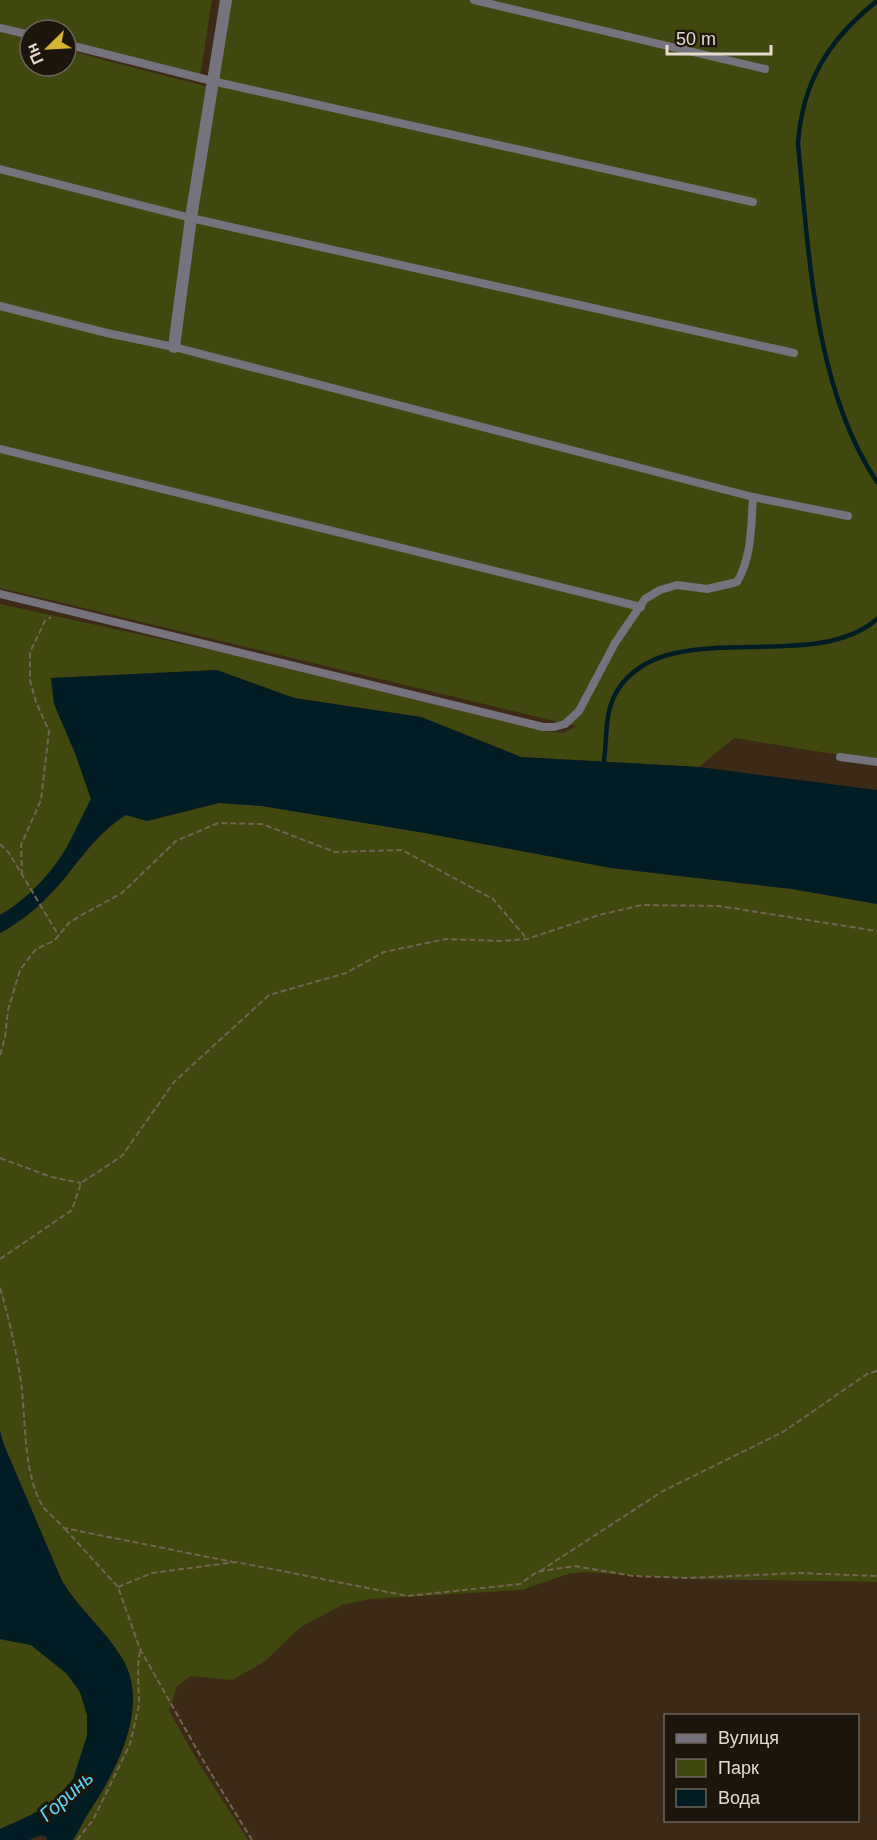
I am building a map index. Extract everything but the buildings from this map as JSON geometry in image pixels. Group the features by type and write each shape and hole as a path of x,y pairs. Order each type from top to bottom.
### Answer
{"street":[{"path":"174,347 191,218 226,0"}],"lane":[{"path":"474,0 765,69"},
{"path":"0,28 18,32"},
{"path":"78,47 212,81 753,202"},
{"path":"0,169 191,218 794,353"},
{"path":"0,306 174,347 753,497 848,516"},
{"path":"0,449 641,607"},
{"path":"0,594 548,728 565,724 579,711 615,644 645,599 660,590 677,585 707,589 736,582 743,571 749,549 753,497"},
{"path":"840,757 877,762"}],"path":[{"path":"22,875 21,845 41,800 49,731 36,702 30,680 30,652 45,621 64,609"},
{"path":"0,1055 8,1010 20,970 36,949 54,941 69,923 122,893 176,841 218,823 262,824 335,852 402,850 494,899 527,939"},
{"path":"0,844 9,853 59,936"},
{"path":"0,1259 72,1210 81,1183 122,1156 174,1082 269,995 346,974 384,952 446,939 503,941 527,939 599,915 642,905 719,906 877,931"},
{"path":"0,1158 51,1177 81,1183"},
{"path":"0,1288 21,1383 32,1479 44,1508 118,1587 140,1649 204,1762 252,1840"},
{"path":"64,1528 408,1596 520,1584 663,1491 783,1431 867,1374 877,1371"},
{"path":"118,1587 152,1573 236,1562"},
{"path":"537,1572 574,1566 633,1576 688,1578 799,1574 877,1576"},
{"path":"77,1840 93,1820 130,1744 139,1705 140,1649"}],"green space":[{"path":"0,0 212,0 200,77 78,45 78,18 18,18 18,29 0,24"},
{"path":"231,0 877,0 877,761 734,738 699,767 521,757 421,717 294,698 217,670 51,678 54,704 91,799 68,845 55,865 20,902 0,915 0,604 225,653 543,731 564,733 576,726 0,588 0,32 18,37 18,78 78,78 78,53 216,89"},
{"path":"219,803 262,806 425,833 611,868 792,889 877,904 877,1582 695,1579 583,1572 568,1574 522,1590 370,1599 342,1605 301,1627 264,1662 232,1680 191,1676 177,1686 169,1711 201,1767 248,1840 73,1840 119,1758 131,1717 133,1696 130,1676 122,1658 62,1581 0,1431 0,933 24,918 46,899 106,830 126,815 147,821"},
{"path":"0,1639 31,1645 67,1674 80,1692 87,1715 87,1736 73,1780 53,1802 0,1829"}],"water":[{"path":"217,670 294,698 421,717 521,757 699,767 877,790 877,904 792,889 611,868 425,833 262,806 219,803 147,821 126,815 104,832 42,902 22,919 0,933 0,915 20,902 55,865 68,845 91,799 54,704 51,678"},
{"name":"Горинь","path":"0,1431 62,1581 115,1648 130,1676 133,1696 126,1738 110,1778 73,1840 47,1840 41,1835 29,1840 0,1840 0,1829 53,1802 73,1779 87,1736 87,1715 80,1692 67,1674 31,1645 0,1639"}],"waterway":[{"path":"877,1 845,31 821,64 805,101 798,144 811,274 827,362 840,405 856,445 877,482"},
{"path":"603,767 608,719 613,700 617,691 640,668 669,655 703,649 815,644 849,636 877,619"}]}
